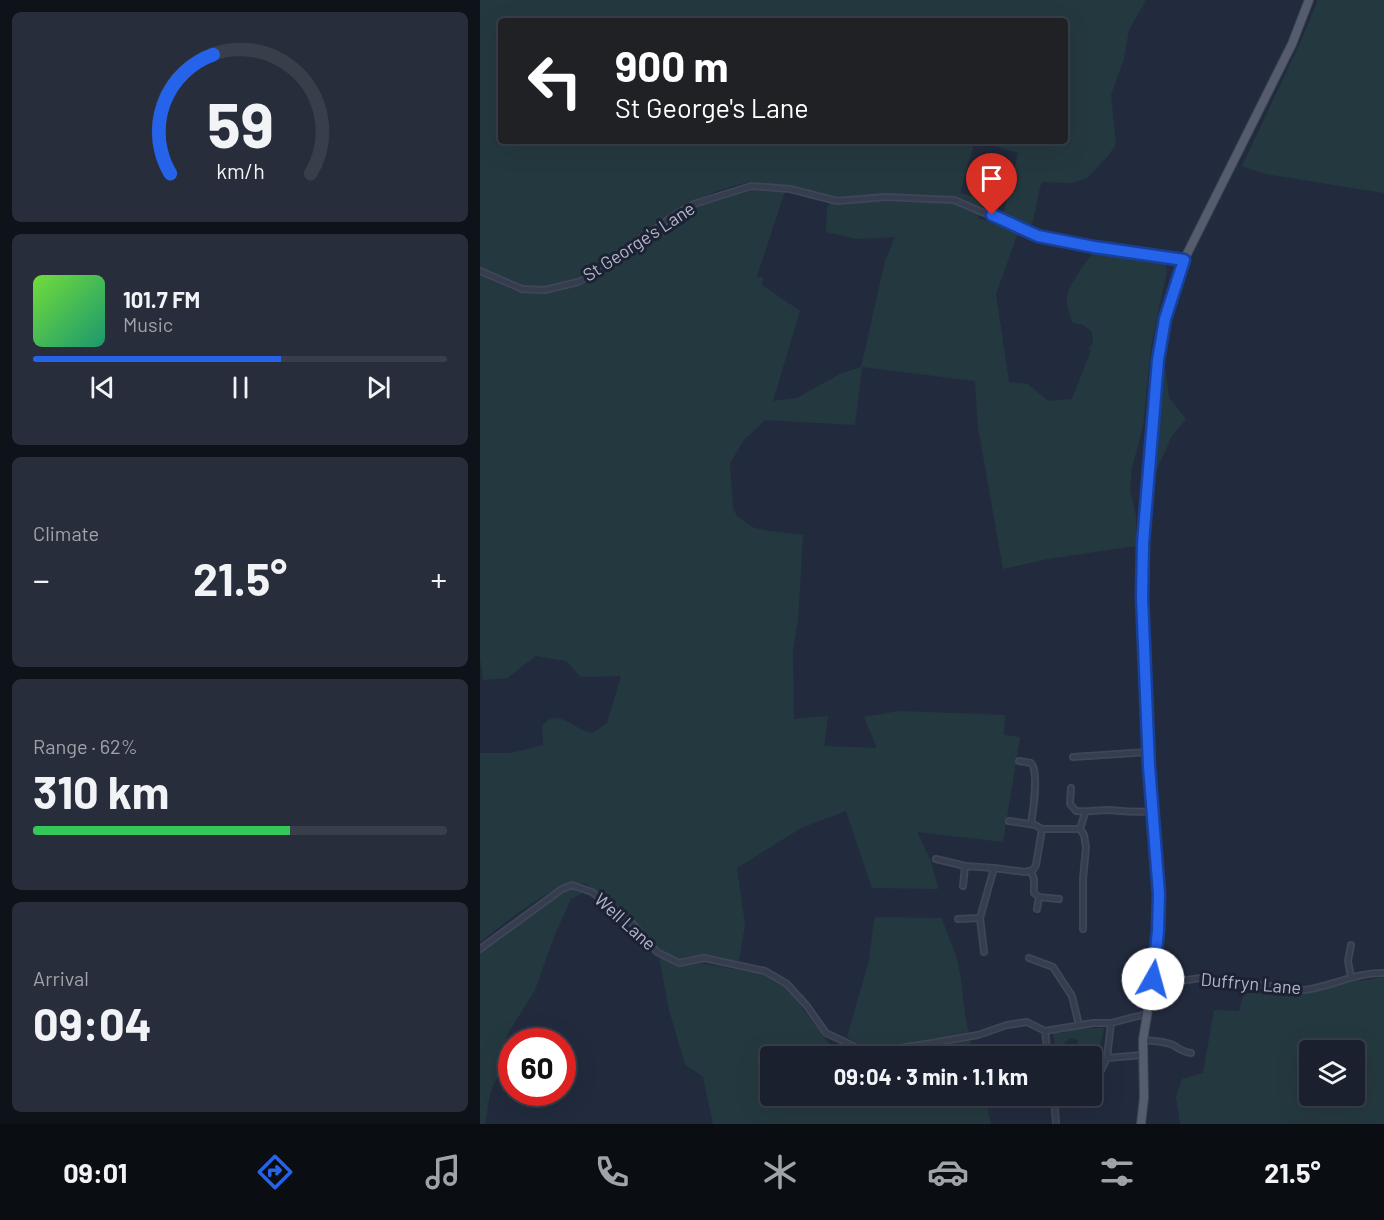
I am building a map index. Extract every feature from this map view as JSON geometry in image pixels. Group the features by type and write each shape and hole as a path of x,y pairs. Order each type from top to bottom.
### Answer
{"main road":[{"path":"1141,1124 1144,1098 1143,1040 1153,979 1159,894 1148,752 1142,597 1144,521 1158,360 1165,319 1184,260 1292,44 1309,0"}],"street":[{"name":"St George's Lane","path":"480,271 522,289 545,290 578,282 594,274 622,251 694,204 752,186 790,189 837,201 885,197 954,200 1038,236 1184,260"},
{"path":"1073,757 1148,752"},
{"path":"1019,761 1031,763 1035,769 1034,807 1030,824"},
{"path":"1071,788 1071,807 1085,813"},
{"path":"1080,829 1085,813 1090,810 1132,813 1152,811"},
{"path":"1009,821 1030,824 1042,829 1080,829"},
{"path":"936,859 965,866 1031,871 1036,865 1042,829"},
{"path":"1080,829 1084,835 1086,847 1083,879 1083,929"},
{"path":"963,886 965,866"},
{"path":"984,952 981,918 994,868"},
{"path":"1031,871 1034,881 1033,891 1039,897 1059,900"},
{"name":"Well Lane","path":"480,949 562,889 572,885 592,892 632,923 657,952 679,963 704,958 765,971 787,984 807,1006 826,1033 860,1049 893,1049 932,1044 1027,1022 1046,1031 1079,1025 1111,1023 1146,1014"},
{"path":"1037,909 1039,897"},
{"path":"958,919 981,918"},
{"path":"1351,945 1348,961 1351,976"},
{"path":"1029,958 1053,967 1072,996 1079,1025"},
{"name":"Duffryn Lane","path":"1153,979 1173,982 1201,978 1304,990 1320,988 1351,976 1384,973"},
{"path":"1102,1072 1107,1058 1111,1023"},
{"path":"1046,1031 1047,1046"},
{"path":"1143,1040 1172,1045 1183,1052 1191,1053"},
{"path":"1107,1058 1143,1055"},
{"path":"1056,1106 1056,1124"}],"green space":[{"path":"480,0 1146,0 1129,30 1124,58 1111,95 1116,144 1087,178 1072,183 1042,182 1031,225 1003,215 1018,153 987,144 1068,144 1068,18 498,18 498,144 974,144 960,193 986,200 978,218 1018,233 996,294 1009,382 1028,384 1048,401 1072,399 1091,350 1088,349 1093,343 1092,332 1085,326 1072,322 1067,298 1076,277 1094,251 1161,260 1165,263 1167,271 1151,346 1143,427 1132,467 1130,490 1136,516 1136,546 1047,559 1003,569 978,427 975,381 862,367 855,425 765,420 744,440 730,463 733,509 737,516 752,527 803,535 798,619 793,651 794,719 828,716 824,746 877,748 864,717 899,711 1005,715 1004,735 1020,737 1003,842 917,832 931,861 938,889 872,888 846,811 801,828 737,868 745,924 739,961 700,956 704,964 763,974 786,987 831,1046 760,1046 760,1106 987,1106 991,1124 713,1124 703,1077 685,1064 669,1010 659,956 661,953 638,927 633,917 622,913 588,885 577,883 548,893 480,942 480,753 511,753 543,745 542,726 554,718 593,733 607,723 621,676 581,677 566,661 536,656 507,678 483,680 480,659 480,275 512,290 533,293 592,282 692,207 754,188 754,181 717,192 680,208 584,275 550,286 517,285 480,268","holes":["785,191 830,202 827,208 826,232 857,239 895,237 885,261 861,367 840,374 797,398 773,401 800,311 762,285 763,278 757,276"]},
{"path":"1318,0 1384,0 1384,193 1265,174 1242,166"},
{"path":"1165,367 1169,397 1186,419 1172,436 1155,473"},
{"path":"576,888 585,892 571,899 555,934 535,990 511,1028 498,1028 498,1076 490,1093 485,1124 480,1124 480,950 526,919 561,891"},
{"path":"876,917 942,918 958,963 969,1034 897,1046 863,1046 847,1037 869,961"},
{"path":"1358,977 1360,981 1384,977 1384,1124 1180,1124 1176,1097 1182,1079 1203,1073 1214,1010 1239,1011 1244,993 1321,991"},
{"path":"1104,1028 1101,1046 1077,1046 1078,1040 1069,1038 1065,1041 1065,1046 1055,1046 1053,1032 1064,1033 1067,1029"},
{"path":"970,1040 971,1046 932,1046"}],"route":[{"path":"992,215 1038,236 1184,260 1165,319 1158,360 1143,543 1142,597 1150,791 1159,894 1153,979"}]}
